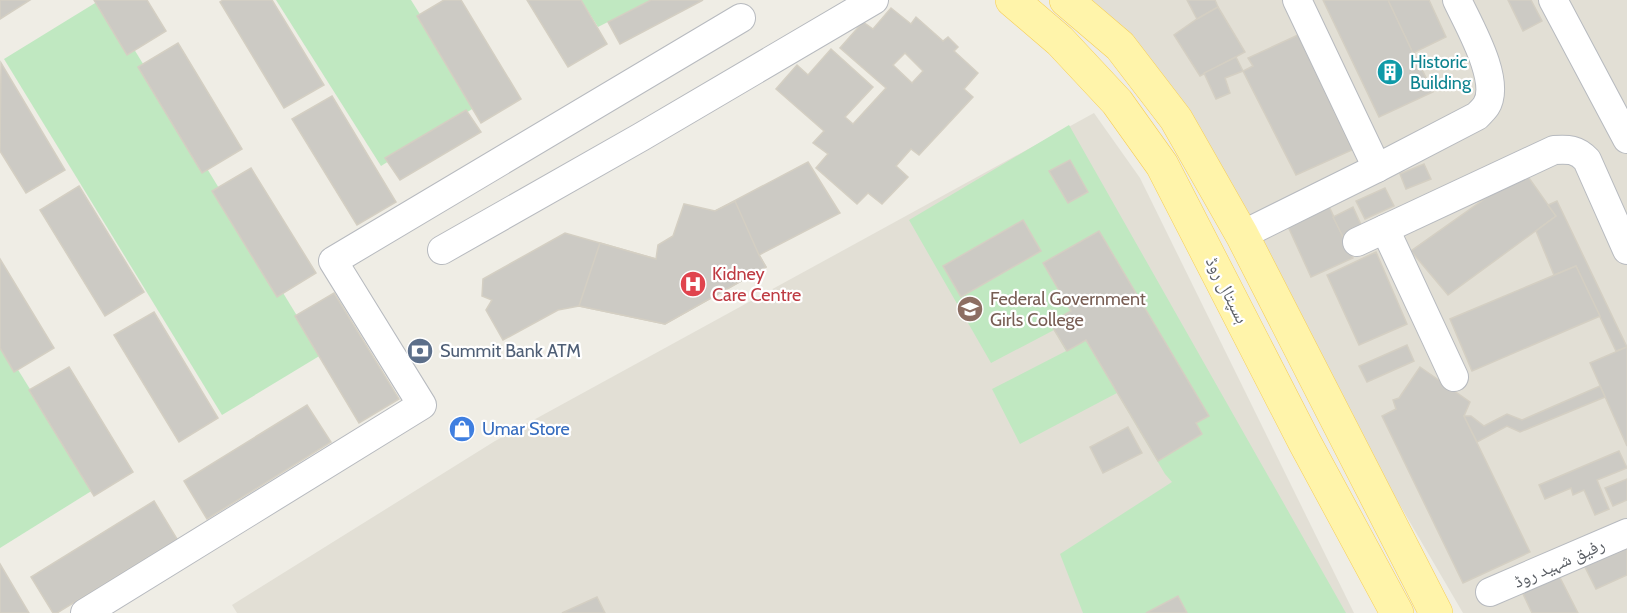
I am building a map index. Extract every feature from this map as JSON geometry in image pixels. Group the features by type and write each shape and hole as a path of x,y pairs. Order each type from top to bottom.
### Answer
{"main road":[{"name":"ہسپتال روڈ","path":"1012,0 1060,41 1117,102 1162,165 1305,443 1397,613"},
{"path":"1066,0 1120,46 1176,119 1242,235 1436,613"}],"street":[{"path":"442,250 641,137 874,0"},
{"path":"1297,0 1377,168"},
{"path":"1242,235 1477,116 1487,105 1490,86 1487,63 1457,0"},
{"path":"1553,0 1627,139"},
{"path":"85,613 422,405 333,261 741,18"},
{"path":"1357,242 1554,150 1574,150 1581,153 1587,160 1627,250"},
{"path":"1385,229 1454,377"},
{"name":"رفیق شہید روڈ","path":"1490,592 1627,532"}],"shaded area":[{"path":"1066,0 1627,0 1627,613 1463,613 1242,235"},
{"name":"Federal Government Girls College","path":"1094,113 1140,178 1354,613 237,613 232,605 495,441"}],"green space":[{"path":"100,0 104,0 321,355 222,415 4,59"},
{"path":"276,0 411,0 477,106 381,166"},
{"path":"581,0 651,0 598,27"},
{"path":"1069,125 1346,613 1083,613 1060,554 1172,482 1117,393 1020,444 992,389 1066,351 1054,330 991,363 909,220"},
{"path":"0,341 93,490 0,548"}],"building":[{"path":"0,0 30,0 0,19"},
{"path":"94,0 147,0 166,31 127,55"},
{"path":"223,0 272,0 324,85 284,108 220,2"},
{"path":"444,0 461,0 521,99 481,123 417,16"},
{"path":"527,0 581,0 607,44 568,67"},
{"path":"651,0 703,0 620,44 608,22"},
{"path":"1187,0 1215,0 1218,7 1197,19"},
{"name":"Historic Building","path":"1323,0 1388,0 1433,92 1379,117"},
{"path":"1388,0 1429,0 1446,37 1413,53"},
{"path":"1508,0 1531,0 1542,21 1523,31"},
{"path":"1218,7 1245,52 1200,76 1174,35"},
{"path":"891,8 911,24 916,17 943,41 948,37 958,47 954,51 978,73 964,89 973,97 919,155 911,149 896,166 908,177 882,204 868,193 857,204 816,168 828,154 813,143 824,131 776,89 797,65 808,75 831,49 873,87 845,117 853,124 886,88 840,48 863,22 873,29","holes":["905,53 923,71 912,83 893,65"]},
{"path":"1298,35 1352,150 1296,175 1243,71 1253,66 1248,58"},
{"path":"178,43 242,149 202,173 138,67"},
{"path":"1236,57 1243,71 1225,78 1230,93 1216,99 1204,73"},
{"path":"1,63 65,170 26,193 0,151"},
{"path":"332,96 396,202 357,225 292,119"},
{"path":"466,110 481,132 400,180 385,158"},
{"path":"1070,160 1088,192 1068,203 1049,171"},
{"path":"808,162 840,213 759,255 766,267 665,324 579,306 558,310 503,340 486,310 492,300 482,296 483,279 565,233 656,259 693,244 715,211"},
{"path":"1424,164 1431,179 1406,189 1400,174"},
{"path":"251,168 316,273 277,297 212,191"},
{"path":"1524,171 1556,216 1448,295 1411,251"},
{"path":"79,186 144,292 105,316 40,210"},
{"path":"1385,188 1394,206 1365,219 1356,201"},
{"path":"735,201 766,267 665,324 579,306 600,243 656,259 658,245 673,236 684,204 715,211"},
{"path":"1557,201 1627,347 1616,351 1576,266 1554,275 1536,231 1556,216 1548,205"},
{"path":"1327,202 1353,258 1311,277 1286,222"},
{"path":"1353,207 1362,227 1343,237 1333,217"},
{"path":"1023,220 1041,251 961,297 943,266"},
{"path":"1099,231 1209,416 1196,423 1202,434 1158,461 1086,340 1067,351 1050,323 1071,311 1043,263"},
{"path":"1376,252 1407,324 1359,345 1327,275"},
{"path":"0,259 54,348 14,372 0,348"},
{"path":"1576,266 1600,316 1472,371 1450,319"},
{"path":"334,293 399,399 359,423 295,316"},
{"path":"154,312 218,418 179,442 114,335"},
{"path":"1407,345 1414,361 1367,382 1359,366"},
{"path":"1627,347 1627,446 1590,363"},
{"path":"69,367 133,472 94,496 29,390"},
{"path":"1420,367 1470,402 1464,416 1530,552 1463,583 1382,416 1396,409 1393,400 1399,398"},
{"path":"1600,386 1605,397 1520,432 1507,426 1477,442 1464,416 1471,416 1484,426 1507,414 1522,420"},
{"path":"307,405 331,442 207,519 184,481"},
{"path":"1128,427 1142,453 1103,473 1090,447"},
{"path":"1619,451 1627,468 1597,480 1609,509 1595,515 1584,490 1573,495 1571,488 1545,499 1539,485"},
{"path":"1627,479 1627,500 1613,506 1605,488"},
{"path":"154,501 177,539 57,613 53,613 31,577"},
{"path":"1627,539 1627,575 1596,589 1581,559"},
{"path":"1551,560 1578,613 1532,613 1515,577"},
{"path":"0,564 29,613 0,613"},
{"path":"1178,596 1187,613 1146,613"},
{"path":"597,597 605,613 562,613"}],"place":[{"name":"Historic Building","path":"1390,72"},
{"name":"Kidney Care Centre","path":"693,284"},
{"name":"Federal Government Girls College","path":"970,309"},
{"name":"Summit Bank ATM","path":"420,351"},
{"name":"Umar Store","path":"462,429"}]}
